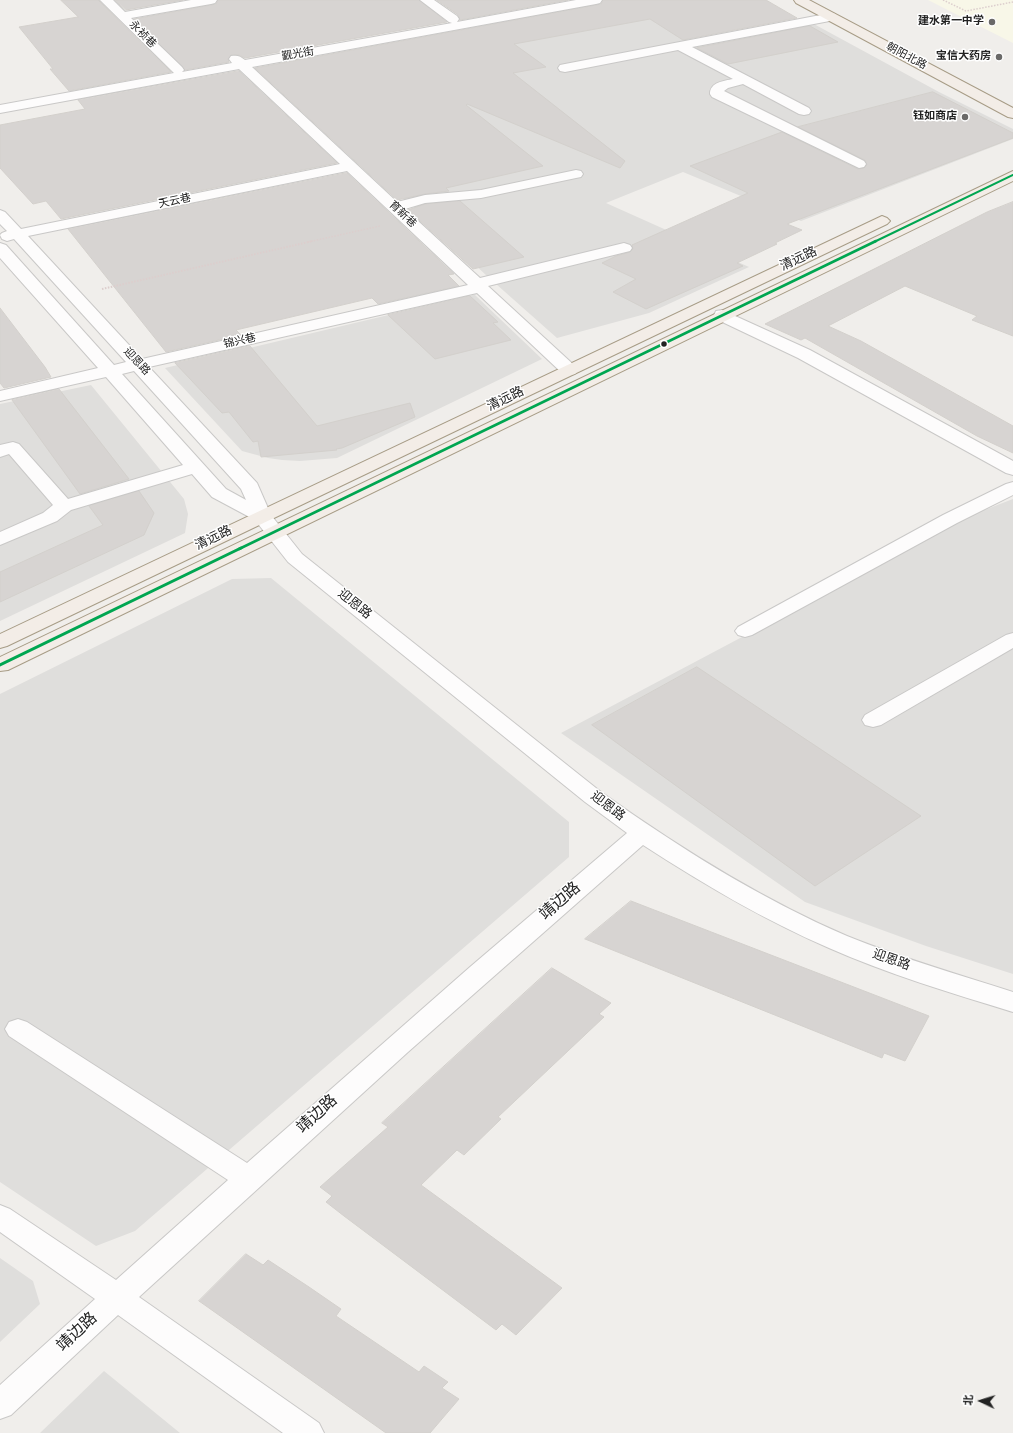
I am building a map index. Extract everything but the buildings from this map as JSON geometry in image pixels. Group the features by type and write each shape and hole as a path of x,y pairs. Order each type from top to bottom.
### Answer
{"main road":[{"name":"朝阳北路","path":"800,0 1013,114"},
{"name":"朝阳北路","path":"825,0 975,79"},
{"name":"清远路","path":"0,665 268,524 569,370 1013,159"},
{"name":"清远路","path":"0,642 268,524 722,315 1013,175"}],"street":[{"name":"永祯巷","path":"106,0 177,70"},
{"path":"122,16 211,0"},
{"path":"426,0 453,19"},
{"name":"觐光街","path":"0,109 453,19 560,0"},
{"name":"觐光街","path":"0,102 177,70 239,62 596,0"},
{"path":"565,68 831,17"},
{"path":"680,46 804,111 773,122"},
{"name":"育新巷","path":"239,62 569,370"},
{"path":"745,80 723,85 717,90 717,94 858,164"},
{"name":"天云巷","path":"0,238 350,166"},
{"path":"394,207 424,199 481,194 576,174"},
{"name":"迎恩路","path":"0,214 250,487 268,524 295,558 593,797 642,833 681,859 809,929 881,958 1013,1002"},
{"name":"迎恩路","path":"0,248 218,493 268,524"},
{"name":"锦兴巷","path":"0,396 478,286 624,248"},
{"path":"722,315 804,354 1013,469"},
{"path":"0,452 13,448 64,506"},
{"path":"0,539 50,517 64,506 195,467"},
{"path":"745,631 950,519 1013,488"},
{"path":"873,720 1013,639"},
{"name":"靖边路","path":"0,1405 247,1178 495,958 642,833"},
{"path":"18,1029 247,1178"},
{"path":"0,1217 308,1433"}],"path":[{"path":"943,0 966,11 1013,2"},
{"path":"74,295 407,220"}],"shaded area":[{"name":"建水第一中学","path":"928,0 1013,0 1013,43"},
{"path":"630,3 696,45 812,23 939,92 1013,129 1013,139 801,221 683,172 606,203 749,267 649,313 557,338 487,276 266,69"},
{"path":"477,294 475,295 542,359 337,458 300,461 282,460 242,451 165,368"},
{"path":"91,385 184,499 188,514 185,533 0,621 0,404"},
{"path":"1013,499 1013,974 926,946 805,902 561,733 974,514"},
{"path":"271,578 569,822 569,857 135,1231 96,1246 0,1182 0,694 232,579"},
{"path":"0,1258 33,1281 40,1304 0,1342"},
{"path":"104,1371 180,1433 40,1433"}],"transit line":[{"path":"0,665 1013,175"}],"place":[{"name":"建水第一中学","path":"992,22"},
{"name":"宝信大药房","path":"999,57"},
{"name":"钰如商店","path":"965,117"}]}
